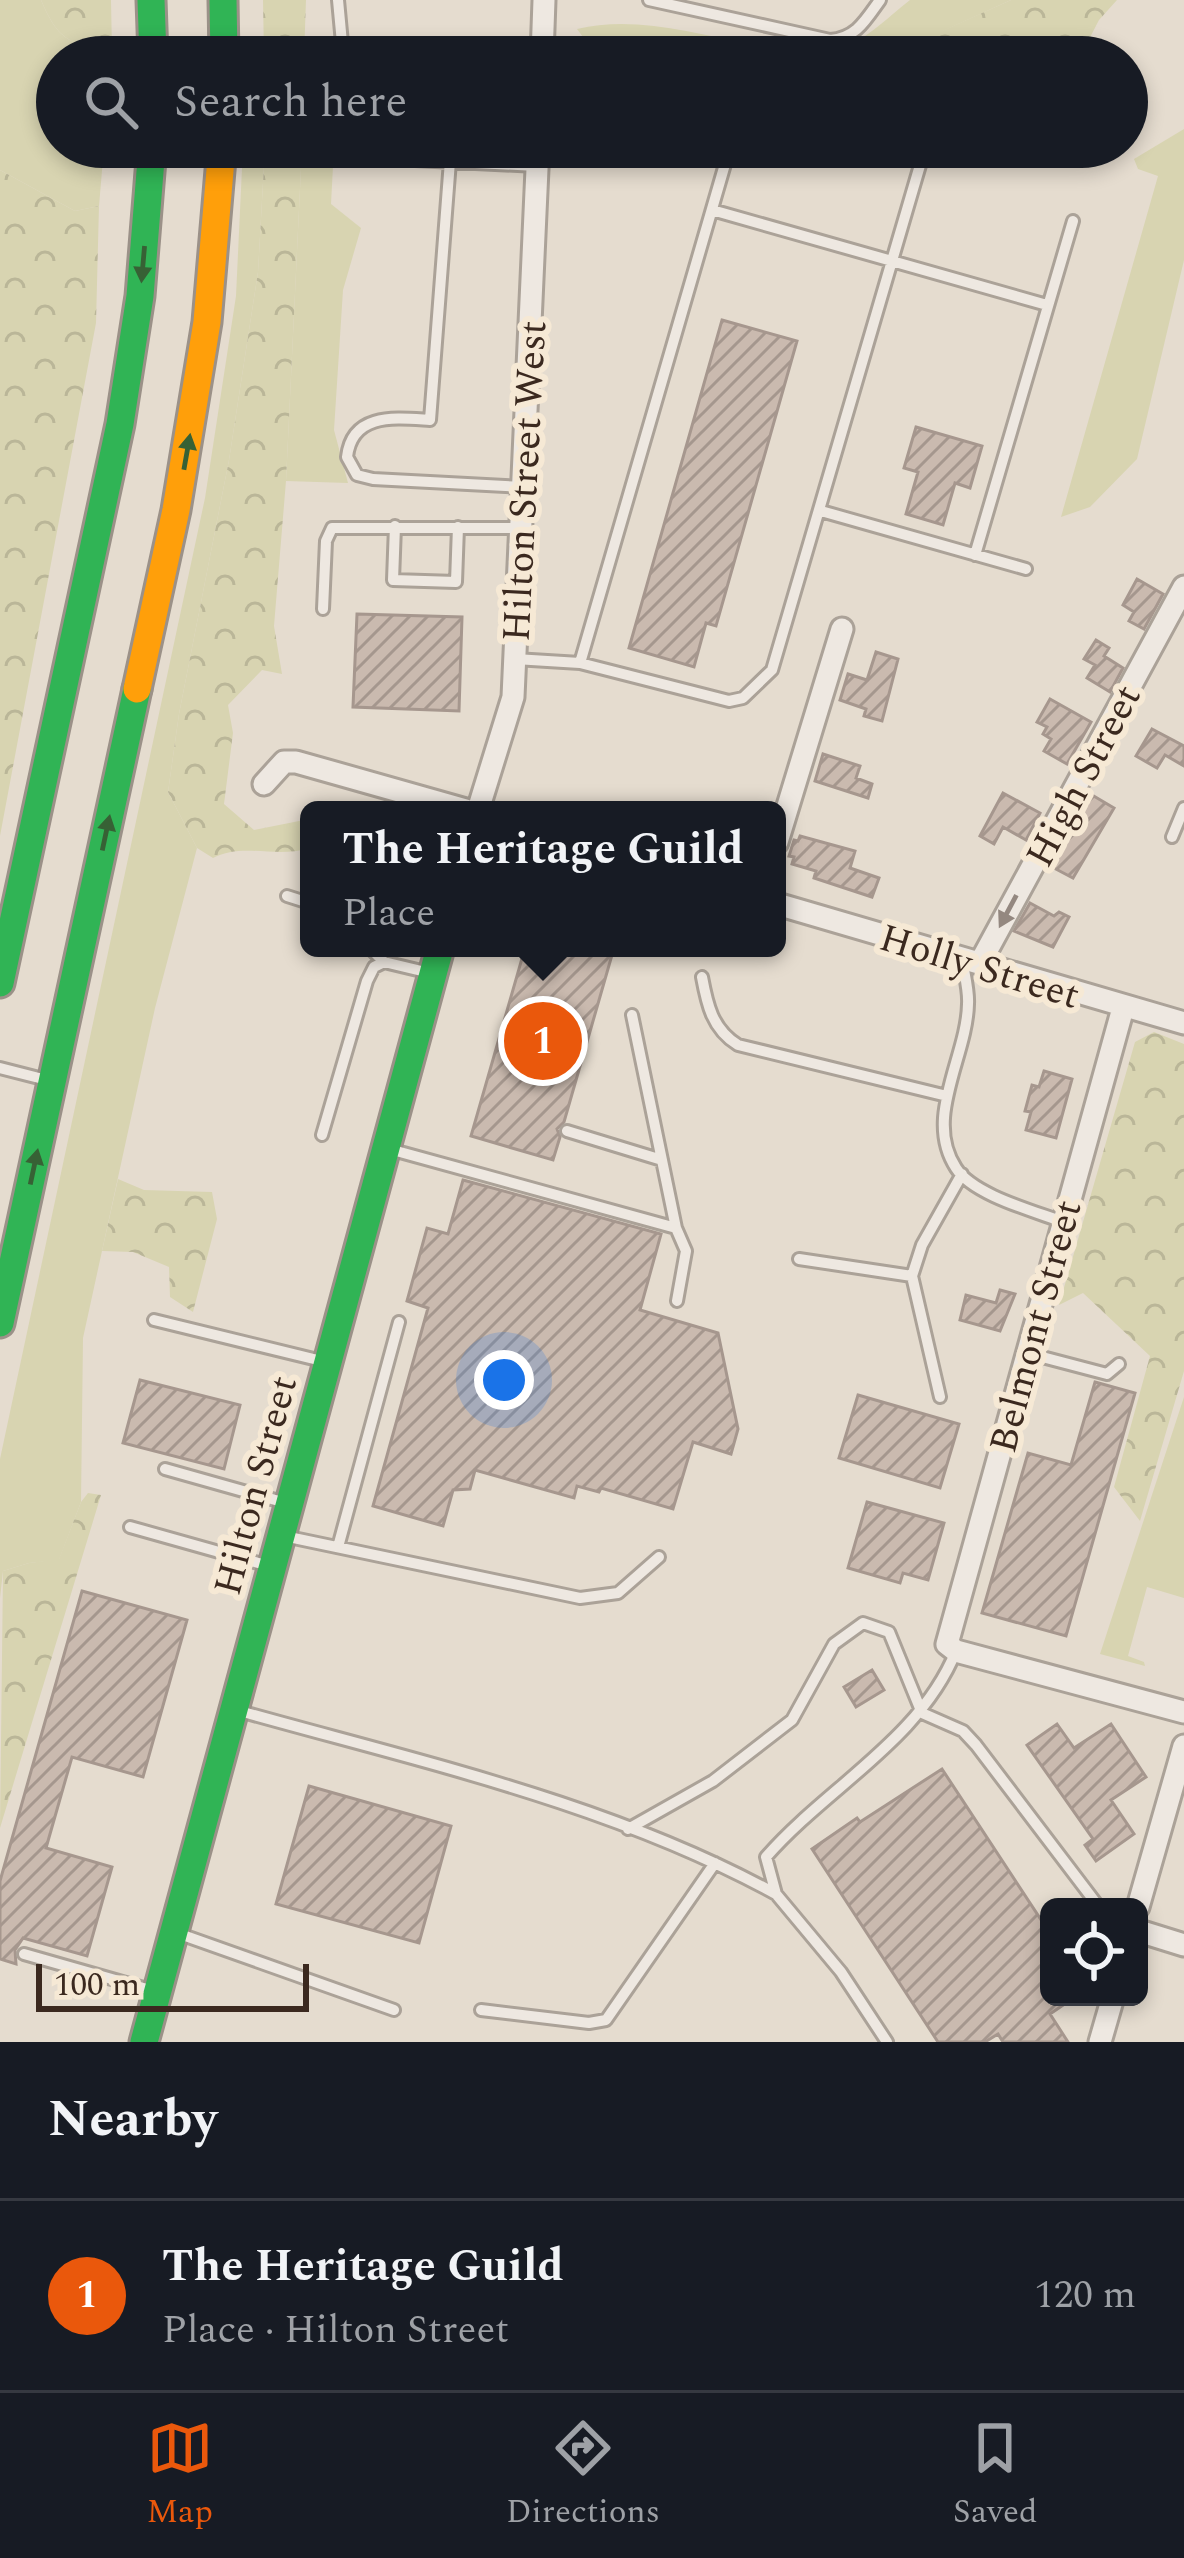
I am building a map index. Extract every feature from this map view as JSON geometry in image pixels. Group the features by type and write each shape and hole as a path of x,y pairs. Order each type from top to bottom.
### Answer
{"main road":[{"path":"151,0 152,36"},
{"path":"223,0 224,36"},
{"path":"0,983 120,424 140,296 150,168"},
{"path":"0,1323 176,510 200,376 220,168"},
{"name":"Hilton Street","path":"144,2042 436,961"}],"street":[{"path":"543,36 544,0"},
{"name":"Hilton Street West","path":"481,801 513,698 537,168"},
{"name":"High Street","path":"971,961 1184,587"},
{"path":"786,812 842,628"},
{"path":"264,784 284,763 296,762 434,801"},
{"name":"Holly Street","path":"786,907 1184,1023"},
{"name":"Belmont Street","path":"951,1648 1123,1008"},
{"path":"951,1648 1184,1712"},
{"path":"1141,1898 1183,1751"},
{"path":"1148,1934 1184,1945"},
{"path":"1100,2042 1110,2006"}],"lane":[{"path":"338,0 341,36"},
{"path":"649,0 812,36"},
{"path":"851,36 880,0"},
{"path":"448,168 430,421 382,418 363,426 354,434 347,458 357,475 373,479 523,487"},
{"path":"580,663 724,168"},
{"path":"515,659 580,663 729,701 742,698 772,670 919,168"},
{"path":"712,210 1047,305"},
{"path":"975,555 1072,221"},
{"path":"820,511 1026,569"},
{"path":"395,526 393,580 456,582 458,527"},
{"path":"322,608 326,541 332,528 521,528"},
{"path":"1172,836 1184,808"},
{"path":"287,896 300,900"},
{"path":"379,957 384,962"},
{"path":"322,1135 374,967 384,962 436,961"},
{"path":"971,961 968,1004 947,1096 946,1138 956,1169 988,1193 1063,1222"},
{"path":"702,976 709,1012 724,1037 738,1045 947,1096"},
{"path":"632,1015 676,1228 686,1251 677,1301"},
{"path":"0,1068 52,1081"},
{"path":"567,1132 662,1160"},
{"path":"386,1148 676,1228"},
{"path":"940,1397 912,1276 922,1245 962,1174"},
{"path":"799,1259 912,1276"},
{"path":"154,1320 328,1363"},
{"path":"338,1547 399,1322"},
{"path":"1027,1353 1092,1373 1107,1374 1119,1364"},
{"path":"165,1469 290,1504"},
{"path":"130,1528 273,1566"},
{"path":"281,1535 580,1598 618,1593 659,1557"},
{"path":"628,1828 713,1781 791,1720 834,1644 863,1623 889,1632 922,1713 963,1731 976,1745 1092,1898"},
{"path":"776,1894 766,1857 790,1828 922,1713 951,1648"},
{"path":"234,1710 540,1797 716,1863 776,1894 841,1972 887,2042"},
{"path":"481,2010 589,2023 606,2020 716,1863"},
{"path":"174,1932 394,2010"},
{"path":"24,1954 158,1992"}],"green space":[{"path":"0,0 41,0 65,36 36,36 36,168 102,168 99,206 75,211 0,170"},
{"path":"41,0 111,0 112,36 65,36"},
{"path":"263,0 306,0 305,36 264,36"},
{"path":"910,0 1011,0 940,36 865,36"},
{"path":"1011,0 1117,0 1091,36 940,36"},
{"path":"620,24 710,36 582,36 577,29"},
{"path":"1184,129 1184,260 1137,459 1090,507 1061,517 1158,176 1138,168 1148,168 1148,151"},
{"path":"242,168 264,168 258,272 168,792 197,848 155,1008 83,1338 81,1502 59,1560 3,1571 0,1598 0,1459 205,498 236,296"},
{"path":"264,168 301,168 274,626 282,674 262,670 228,705 233,733 224,804 254,830 300,821 300,850 236,851 213,858 197,848 168,792 258,272"},
{"path":"301,168 333,168 331,204 361,228 343,290 334,430 348,483 286,481"},
{"path":"0,170 75,211 99,206 96,323 0,836"},
{"path":"1154,1032 1184,1044 1184,1371 1140,1521 1114,1487 1150,1356 1083,1293 1059,1305 1135,1042"},
{"path":"118,1179 144,1190 212,1192 217,1219 193,1312 170,1297 169,1267 133,1252 102,1251"},
{"path":"1184,1397 1184,1598 1147,1587 1128,1656 1145,1666 1100,1654"},
{"path":"88,1493 101,1495 0,1828 3,1571 59,1559"}],"building":[{"path":"722,320 797,341 716,626 706,623 694,667 629,648"},
{"path":"916,427 982,446 970,488 955,483 943,525 906,514 918,472 904,468"},
{"path":"1137,579 1163,594 1144,629 1129,621 1134,612 1123,605"},
{"path":"357,614 462,617 459,711 353,707"},
{"path":"1096,640 1109,648 1104,656 1123,668 1110,692 1087,678 1095,665 1084,659"},
{"path":"876,652 898,659 882,721 840,700 848,674 867,680"},
{"path":"1050,699 1091,722 1067,764 1044,751 1051,739 1043,734 1047,727 1037,722"},
{"path":"1152,729 1184,746 1184,766 1165,755 1157,768 1136,756"},
{"path":"823,754 860,766 856,778 872,784 868,798 815,781"},
{"path":"1003,793 1040,813 1026,840 1003,827 994,844 980,836"},
{"path":"1092,795 1114,808 1073,878 1052,867"},
{"path":"800,836 855,851 850,868 879,878 872,897 814,878 816,871 792,864 794,857 789,856"},
{"path":"1030,903 1054,916 1059,912 1069,917 1053,947 1014,931"},
{"path":"522,957 611,957 564,1122 557,1129 560,1137 553,1160 471,1136"},
{"path":"1044,1071 1072,1079 1056,1138 1026,1130 1032,1085 1039,1087"},
{"path":"463,1180 661,1234 640,1310 718,1333 738,1429 731,1454 693,1442 673,1509 601,1488 599,1492 577,1486 574,1498 475,1470 470,1489 453,1490 443,1526 373,1506 428,1308 407,1301 427,1228 448,1234"},
{"path":"1000,1290 1015,1294 1000,1331 960,1320 966,1295 996,1303"},
{"path":"140,1380 240,1405 224,1469 123,1443"},
{"path":"1095,1382 1135,1393 1066,1636 982,1613 1028,1453 1071,1465"},
{"path":"858,1395 959,1424 940,1488 839,1458"},
{"path":"867,1502 944,1523 928,1580 903,1573 900,1583 848,1568"},
{"path":"82,1591 187,1620 143,1777 72,1757 46,1848 112,1867 87,1956 23,1938 15,1950 16,1964 0,1959 0,1881"},
{"path":"872,1670 884,1690 856,1707 844,1687"},
{"path":"1057,1724 1074,1748 1111,1724 1146,1777 1111,1800 1134,1834 1096,1861 1085,1845 1093,1839 1027,1745"},
{"path":"942,1769 1040,1918 1040,2006 1062,2006 1050,2014 1068,2042 1003,2042 998,2034 985,2042 938,2042 812,1849 857,1818 860,1822"},
{"path":"309,1786 451,1826 419,1943 276,1904"}],"traffic: fast":[{"path":"151,0 152,36"},
{"path":"223,0 224,36"},
{"path":"0,983 120,424 140,296 150,168"},
{"path":"0,1323 137,689"},
{"path":"144,2042 438,957"}],"traffic: slow":[{"path":"137,689 176,510 207,322 220,168"}],"place":[{"name":"The Heritage Guild","path":"543,1041"}]}
